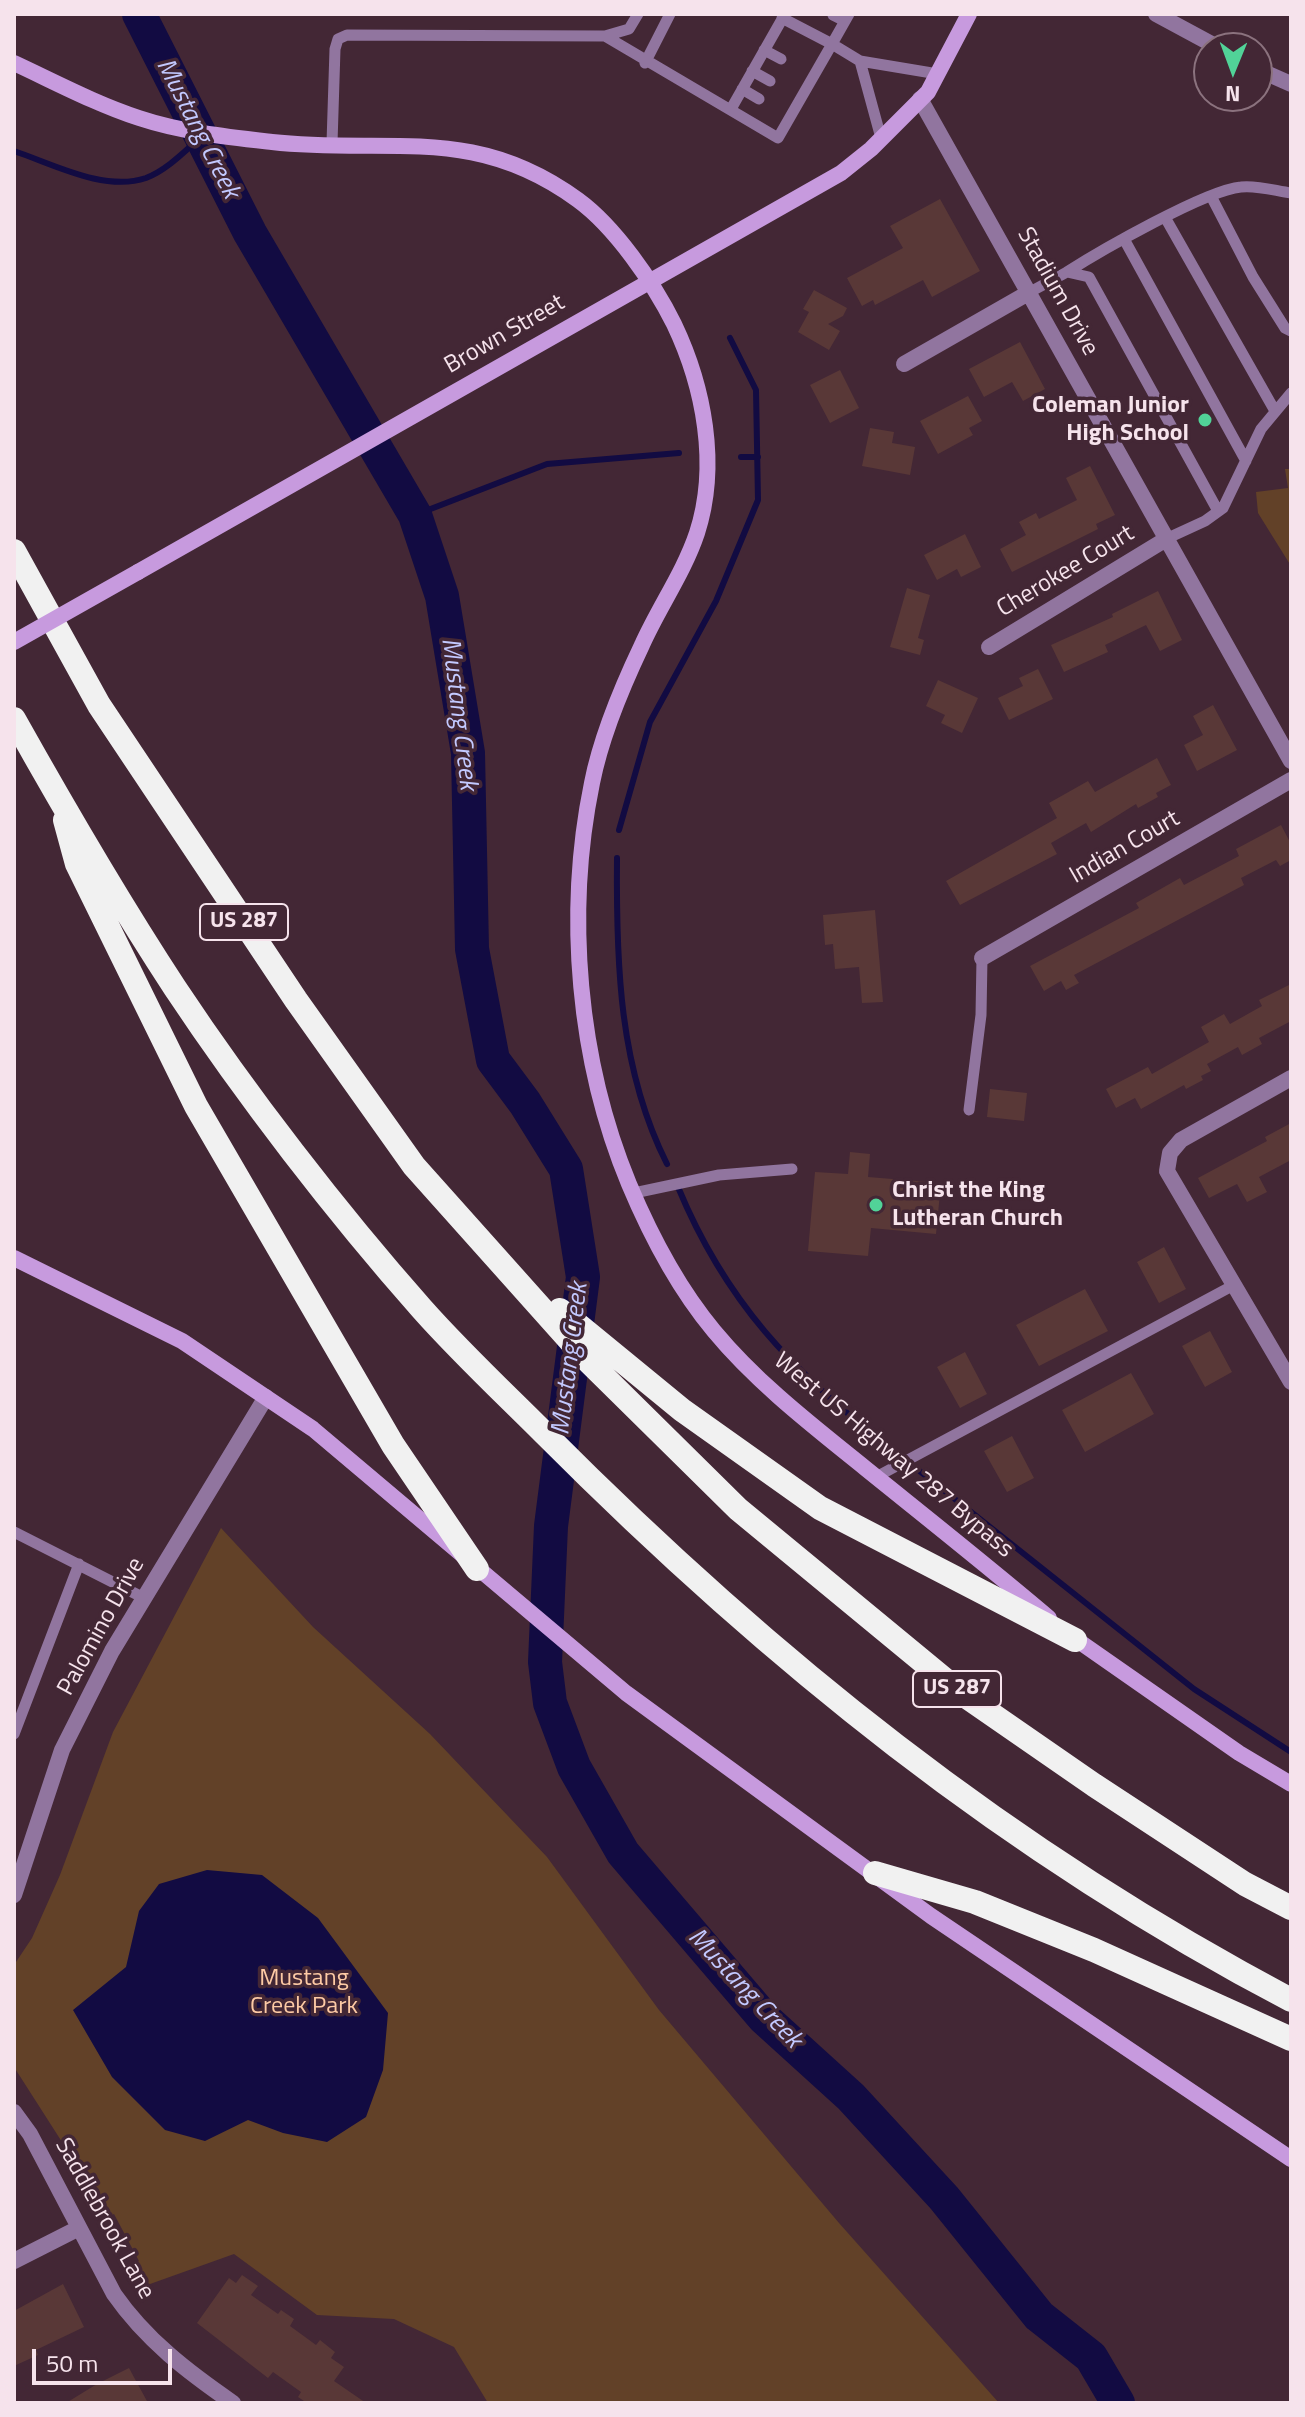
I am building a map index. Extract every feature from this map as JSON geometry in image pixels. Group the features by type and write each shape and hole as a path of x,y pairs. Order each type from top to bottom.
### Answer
{"highway":[{"name":"US 287","path":"14,551 99,705 296,1000 414,1166 590,1363 738,1509 961,1693 1245,1884 1291,1908"},
{"path":"14,719 61,802 175,987 244,1084 423,1310 651,1541 818,1687 1008,1831 1206,1955 1291,2000"},
{"path":"61,802 77,864 196,1106 393,1445 485,1576"},
{"path":"509,1269 661,1393 820,1508 1075,1640"},
{"path":"875,1873 975,1902 1094,1950 1291,2039"}],"main road":[{"name":"Brown Street","path":"14,642 648,281 765,219 841,173 920,99 938,74 969,14"},
{"name":"West US Highway 287 Bypass","path":"14,63 105,105 167,125 279,143 404,144 507,159 580,201 617,237 648,281 692,360 706,450 705,497 696,536 641,646 610,725 593,779 582,844 578,905 581,985 604,1111 634,1193 663,1254 713,1331 800,1415 1075,1640 1239,1753 1291,1784"},
{"path":"14,1258 182,1341 313,1429 626,1693 931,1916 1291,2159"}],"street":[{"path":"1156,14 1193,34"},
{"name":"Stadium Drive","path":"920,99 1291,761"},
{"path":"904,364 1030,292"},
{"name":"Cherokee Court","path":"989,647 1168,538"},
{"name":"Indian Court","path":"982,958 1291,780"},
{"path":"1291,1078 1181,1140 1170,1153 1169,1179 1291,1382"},
{"name":"Palomino Drive","path":"14,1895 62,1750 112,1651 266,1397"},
{"name":"Saddlebrook Lane","path":"14,2112 30,2134 129,2316 221,2400"},
{"path":"14,2261 79,2228"}],"lane":[{"path":"332,143 335,49 338,39 347,35 605,36 629,29 638,14"},
{"path":"645,63 670,14"},
{"path":"605,36 645,63 778,138 796,96 847,17 833,15"},
{"path":"731,109 783,16 860,61 938,74"},
{"path":"764,50 781,59"},
{"path":"860,61 881,138"},
{"path":"752,71 770,81"},
{"path":"742,89 759,99"},
{"path":"1030,292 1124,239 1212,198 1241,187 1291,193"},
{"path":"1212,198 1253,277 1285,328 1291,331"},
{"path":"1166,219 1275,411"},
{"path":"1124,239 1246,461"},
{"path":"1067,272 1089,277 1218,511"},
{"path":"1168,538 1205,521 1230,497 1261,429 1291,393"},
{"path":"969,1110 981,1015 982,958"},
{"path":"634,1193 719,1175 792,1169"},
{"path":"876,1477 1234,1285"},
{"path":"14,1532 144,1598"},
{"path":"14,1734 79,1564"}],"green space":[{"path":"1285,469 1291,469 1291,566 1258,513 1256,492 1288,488"},
{"name":"Mustang Creek Park","path":"221,1528 313,1627 430,1734 547,1857 659,2010 839,2223 999,2403 488,2403 454,2347 394,2319 317,2315 234,2254 136,2289 126,2269 139,2261 114,2214 100,2221 62,2142 14,2067 14,1965 32,1938 60,1875 113,1732"}],"shaded area":[{"path":"207,1870 262,1875 318,1918 388,2013 383,2070 366,2117 327,2142 283,2133 248,2120 205,2141 165,2130 112,2077 73,2010 126,1967 139,1911 159,1884"}],"building":[{"path":"940,199 980,271 932,297 923,280 875,305 873,300 862,306 847,278 903,248 890,226"},
{"path":"814,290 847,308 843,316 828,324 840,331 829,350 798,332 809,312 803,309"},
{"path":"1020,342 1045,389 1023,401 1012,382 984,397 969,369"},
{"path":"840,370 859,408 830,423 810,385"},
{"path":"968,396 982,421 969,428 973,435 938,454 920,421"},
{"path":"870,428 894,432 892,443 915,447 910,475 862,466"},
{"path":"1090,466 1115,515 1096,524 1098,529 1012,572 1000,549 1026,535 1019,522 1036,513 1039,519 1077,500 1066,478"},
{"path":"965,534 981,567 961,577 957,569 937,580 924,555"},
{"path":"907,588 930,595 918,638 924,640 920,655 890,647"},
{"path":"1158,591 1182,640 1160,651 1146,625 1105,645 1108,652 1064,672 1051,645 1113,617 1112,614"},
{"path":"1038,669 1053,699 1009,720 998,698 1023,686 1019,678"},
{"path":"938,680 978,698 962,733 941,723 945,715 926,706"},
{"path":"1213,705 1237,750 1197,771 1184,745 1203,735 1193,716"},
{"path":"1157,758 1171,785 1156,793 1158,797 1138,808 1136,804 1091,832 1086,823 1051,843 1057,854 960,905 946,881 1057,818 1049,803 1088,781 1095,792"},
{"path":"1281,825 1291,844 1291,860 1280,866 1276,860 1241,878 1244,885 1074,975 1079,983 1066,990 1061,981 1044,991 1030,966 1139,908 1136,903 1180,878 1184,885 1239,856 1236,849"},
{"path":"875,910 883,1002 862,1003 859,967 835,969 833,944 825,945 823,915"},
{"path":"1291,984 1291,1021 1259,1038 1262,1044 1242,1055 1238,1047 1207,1064 1211,1071 1201,1076 1203,1080 1186,1089 1184,1085 1141,1109 1135,1098 1116,1108 1106,1089 1148,1067 1152,1074 1209,1042 1201,1027 1224,1014 1230,1024 1262,1006 1259,1000"},
{"path":"990,1089 1027,1093 1024,1121 987,1117"},
{"path":"1291,1123 1291,1160 1259,1177 1267,1192 1247,1202 1237,1184 1209,1198 1198,1178 1267,1141 1265,1137"},
{"name":"Christ the King Lutheran Church","path":"850,1152 870,1154 868,1177 941,1183 936,1234 871,1228 868,1256 808,1251 815,1172 848,1174"},
{"path":"1164,1247 1186,1289 1159,1303 1137,1262"},
{"path":"1085,1289 1108,1331 1039,1366 1016,1325"},
{"path":"1210,1331 1232,1372 1205,1387 1182,1346"},
{"path":"965,1352 987,1394 960,1408 937,1367"},
{"path":"1131,1373 1154,1414 1085,1452 1062,1410"},
{"path":"1012,1436 1034,1478 1007,1492 984,1451"},
{"path":"242,2275 258,2286 251,2295 278,2314 281,2310 294,2319 290,2326 316,2345 320,2340 335,2352 331,2358 344,2367 334,2381 366,2403 307,2403 298,2397 301,2392 273,2372 268,2378 197,2323 229,2278 236,2283"},
{"path":"63,2284 84,2327 36,2350 38,2355 14,2366 14,2311"},
{"path":"129,2368 148,2403 66,2403 97,2384"}],"waterway":[{"name":"Mustang Creek","path":"139,14 250,233 415,515 442,596 468,753 472,949 493,1060 525,1103 566,1169 583,1277 551,1526 545,1662 550,1703 574,1767 623,1853 764,2018 851,2097 944,2198 1039,2316 1091,2357 1118,2403"},
{"path":"14,151 79,175 113,182 130,181 146,178 161,170 201,137"},
{"path":"619,830 650,722 716,601 758,500 756,390 730,338"},
{"path":"415,515 547,464 679,453"},
{"path":"741,457 758,457"},
{"path":"617,858 620,976 630,1053 651,1128 667,1164"},
{"path":"678,1187 718,1266 765,1332 821,1390 888,1447"},
{"path":"917,1469 1194,1689 1291,1752"}],"place":[{"name":"Coleman Junior High School","path":"1205,420"},
{"name":"Christ the King Lutheran Church","path":"876,1205"}]}
